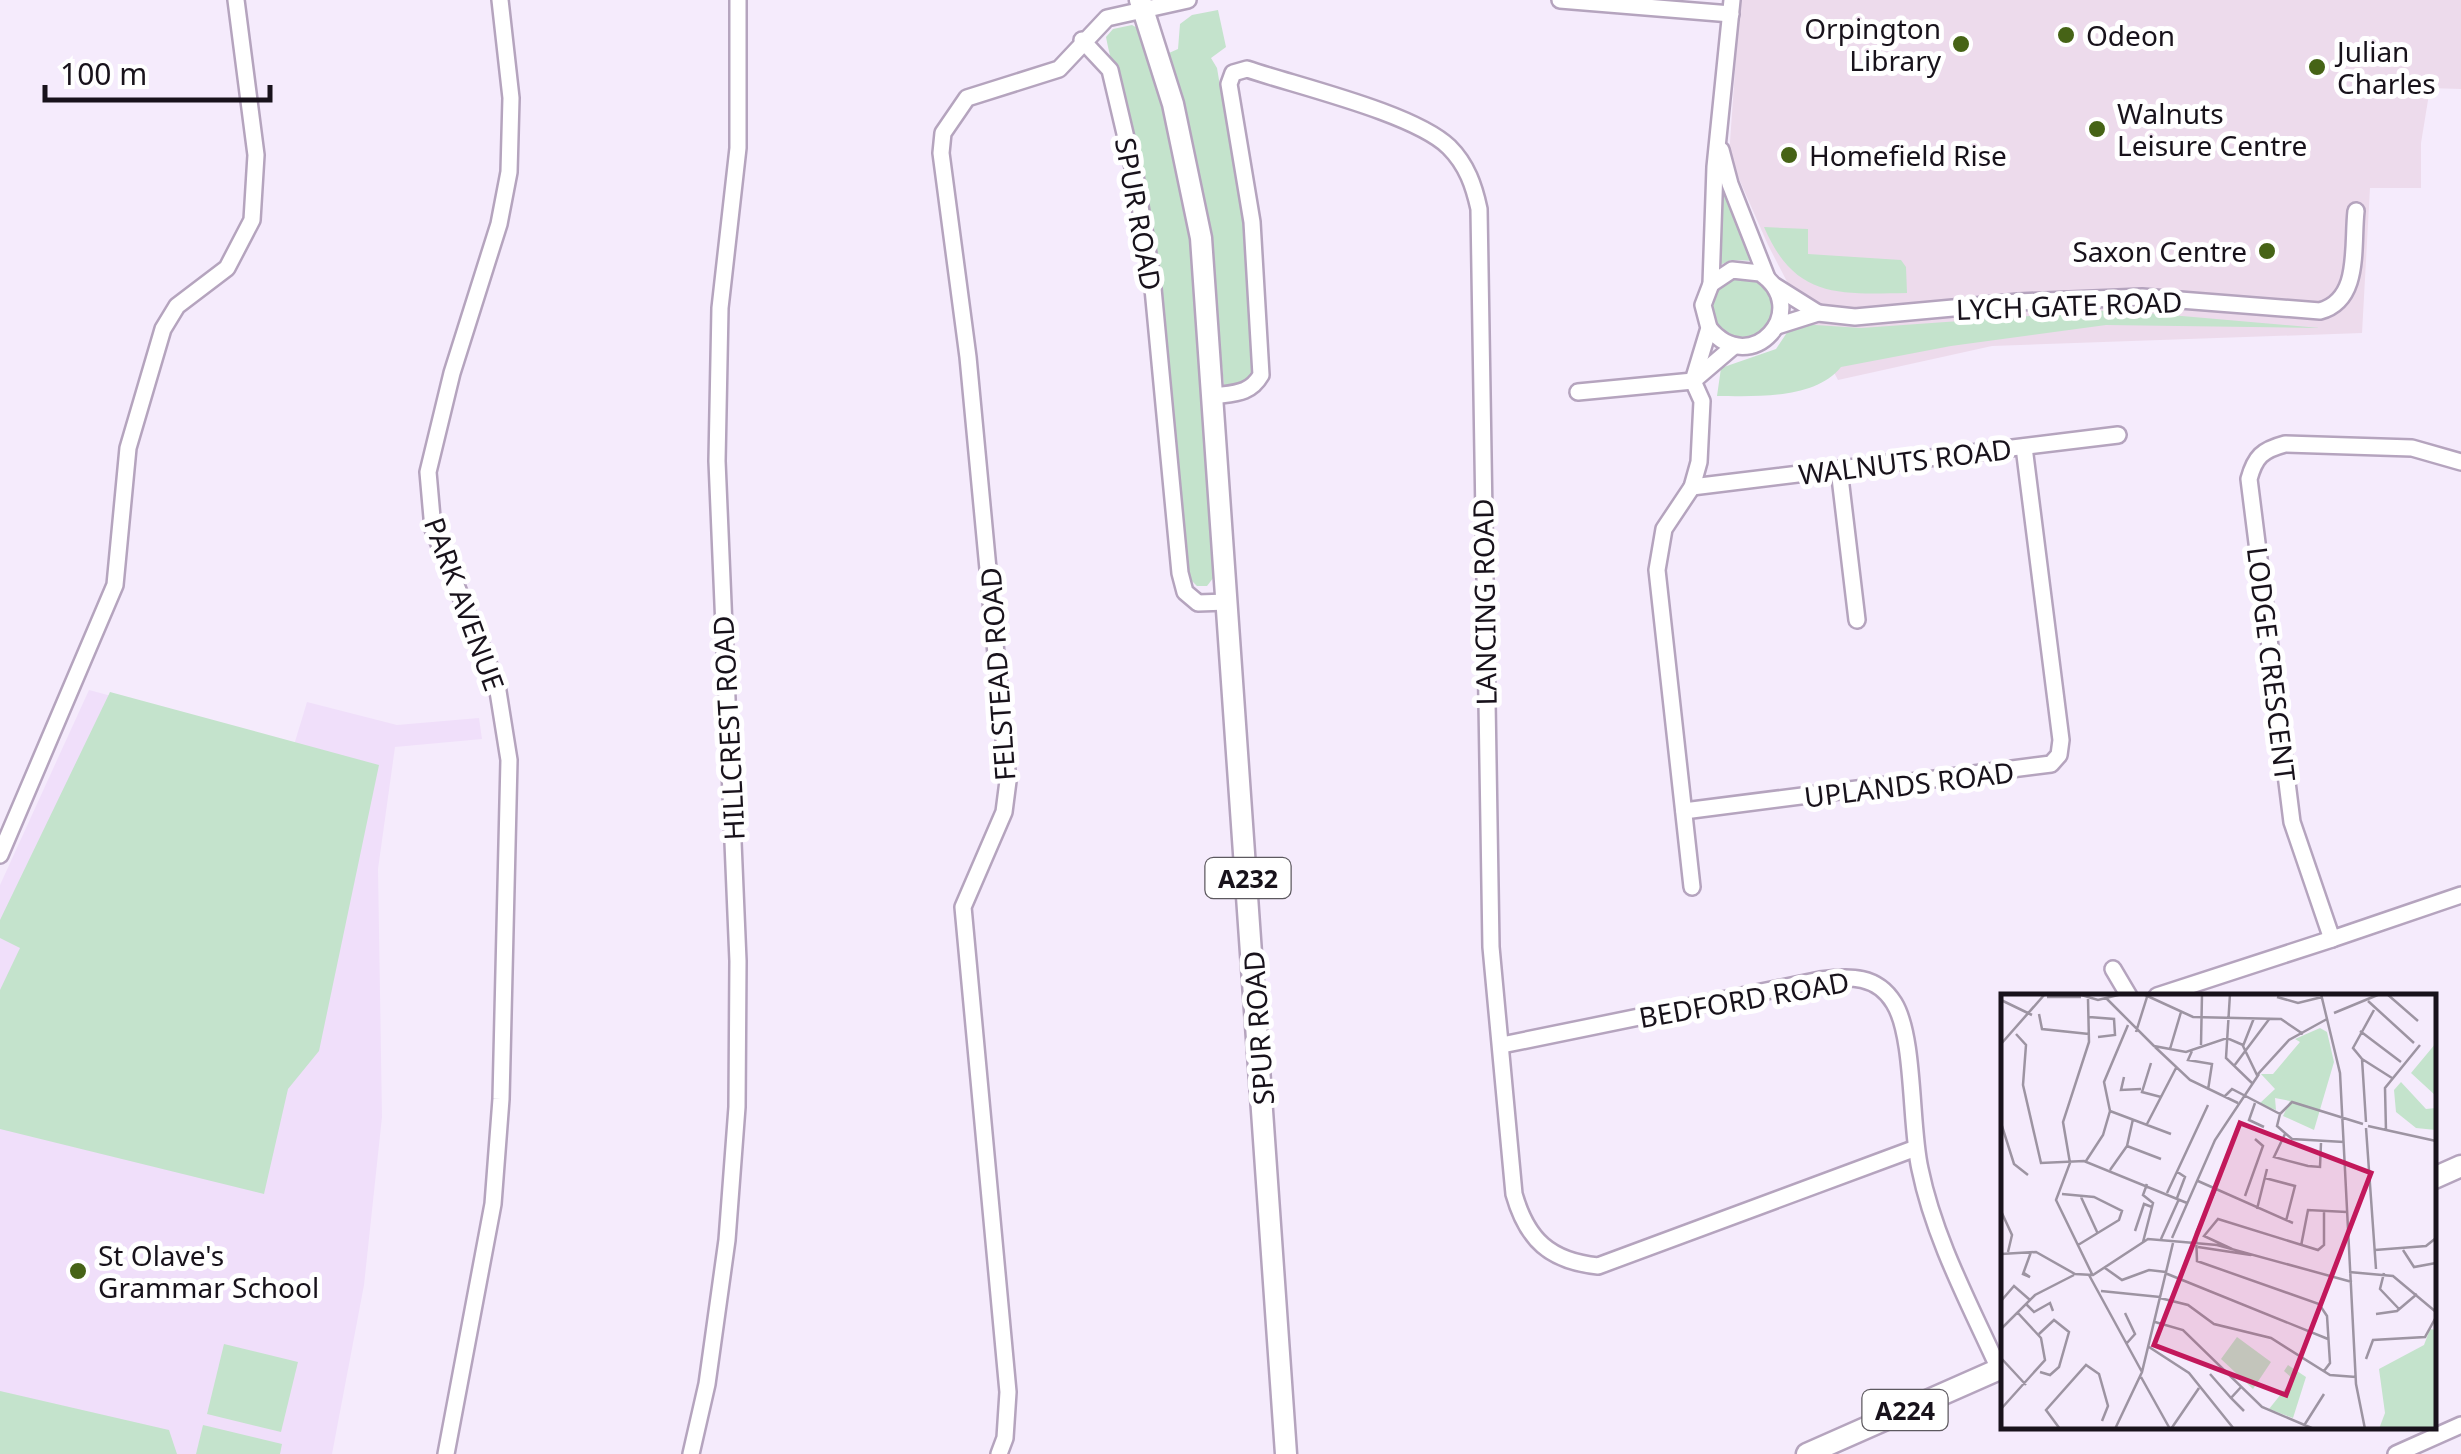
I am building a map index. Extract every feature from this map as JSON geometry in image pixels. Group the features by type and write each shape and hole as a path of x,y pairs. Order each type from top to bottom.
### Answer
{"main road":[{"name":"SPUR ROAD","path":"1142,7 1172,104 1201,238 1286,1454"},
{"path":"2436,1177 2461,1166"},
{"name":"A224","path":"1807,1454 2001,1368"}],"street":[{"path":"0,855 115,585 128,448 144,382 163,329 177,306 227,268 252,220 256,154 236,0"},
{"name":"PARK AVENUE","path":"446,1454 493,1204 501,1100 509,760 496,685 433,529 428,472 452,373 499,224 509,172 511,98 500,0"},
{"name":"HILLCREST ROAD","path":"691,1454 707,1384 727,1240 737,1107 738,961 717,461 720,308 738,148 738,0"},
{"name":"FELSTEAD ROAD","path":"999,1454 1008,1392 963,907 1004,812 1008,781 972,394 941,153 944,133 967,98 984,89 1048,75 1068,61 1082,40 1106,18 1142,7 1188,0"},
{"path":"1560,0 1731,7 1710,284 1703,306 1708,328 1694,381 1702,402 1692,487 1664,529 1657,570 1692,887"},
{"name":"SPUR ROAD","path":"1082,40 1110,70 1135,176 1152,278 1180,573 1185,592 1198,603 1227,602"},
{"name":"LANCING ROAD","path":"1214,396 1243,392 1254,387 1261,375 1252,222 1228,84 1233,73 1247,69 1420,127 1449,147 1472,178 1479,209 1491,946 1514,1194 1522,1224 1542,1249 1570,1264 1598,1266 1916,1148"},
{"path":"1578,392 1694,381 1734,346 1760,342 1777,326 1781,302 1730,184 1720,142"},
{"name":"LYCH GATE ROAD","path":"1777,326 1818,313 1856,316 2018,302 2142,297 2320,311 2338,306 2349,290 2356,211"},
{"path":"1710,284 1725,272 1740,268 1770,281 1818,313"},
{"path":"1708,328 1734,346"},
{"name":"WALNUTS ROAD","path":"1692,487 2118,436"},
{"name":"LODGE CRESCENT","path":"2332,939 2292,822 2248,479 2254,460 2267,448 2284,444 2412,448 2461,462"},
{"name":"UPLANDS ROAD","path":"1684,811 2051,764 2059,755 2061,740 2024,447"},
{"path":"1839,469 1857,620"},
{"path":"2163,994 2461,894"},
{"path":"2113,969 2128,994"},
{"name":"BEDFORD ROAD","path":"1502,1044 1820,980 1867,979 1886,992 1903,1024 1916,1148 1944,1244 2001,1368"},
{"path":"2396,1454 2461,1424"}],"shaded area":[{"path":"1740,0 2461,0 2461,89 2430,88 2421,143 2421,188 2370,188 2362,333 1992,346 1838,380 1768,245 1729,156"},
{"path":"89,690 294,745 307,702 397,725 479,718 482,739 395,747 378,869 382,1117 364,1285 332,1454 0,1454 0,885"}],"green space":[{"path":"1218,10 1226,47 1211,58 1217,68 1245,234 1252,371 1249,382 1224,386 1210,241 1169,53 1178,49 1180,24 1192,15"},
{"path":"1132,25 1141,30 1177,164 1190,238 1217,573 1207,586 1197,586 1188,577 1155,244 1106,37 1113,29"},
{"path":"1721,177 1757,261 1731,260 1716,267"},
{"path":"1764,227 1808,229 1808,254 1901,260 1906,267 1907,293 1840,292 1805,280 1776,251"},
{"path":"1742,277 1763,286 1772,307 1763,328 1742,337 1721,328 1712,307 1721,286"},
{"path":"2113,310 2320,328 2106,325 1951,346 1841,367 1829,378 1800,391 1717,396 1721,368 1776,349 1788,331 1800,324 1861,328"},
{"path":"110,692 379,765 319,1051 288,1089 264,1194 0,1129 0,990 20,948 0,938 0,920"},
{"path":"224,1344 298,1362 281,1432 207,1414"},
{"path":"0,1391 169,1430 177,1454 0,1454"},
{"path":"203,1425 282,1444 280,1454 196,1454"}],"place":[{"name":"Odeon","path":"2066,35"},
{"name":"Orpington Library","path":"1961,44"},
{"name":"Julian Charles","path":"2317,67"},
{"name":"Walnuts Leisure Centre","path":"2097,129"},
{"name":"Homefield Rise","path":"1789,155"},
{"name":"Saxon Centre","path":"2267,251"},
{"name":"St Olave's Grammar School","path":"78,1271"}]}
